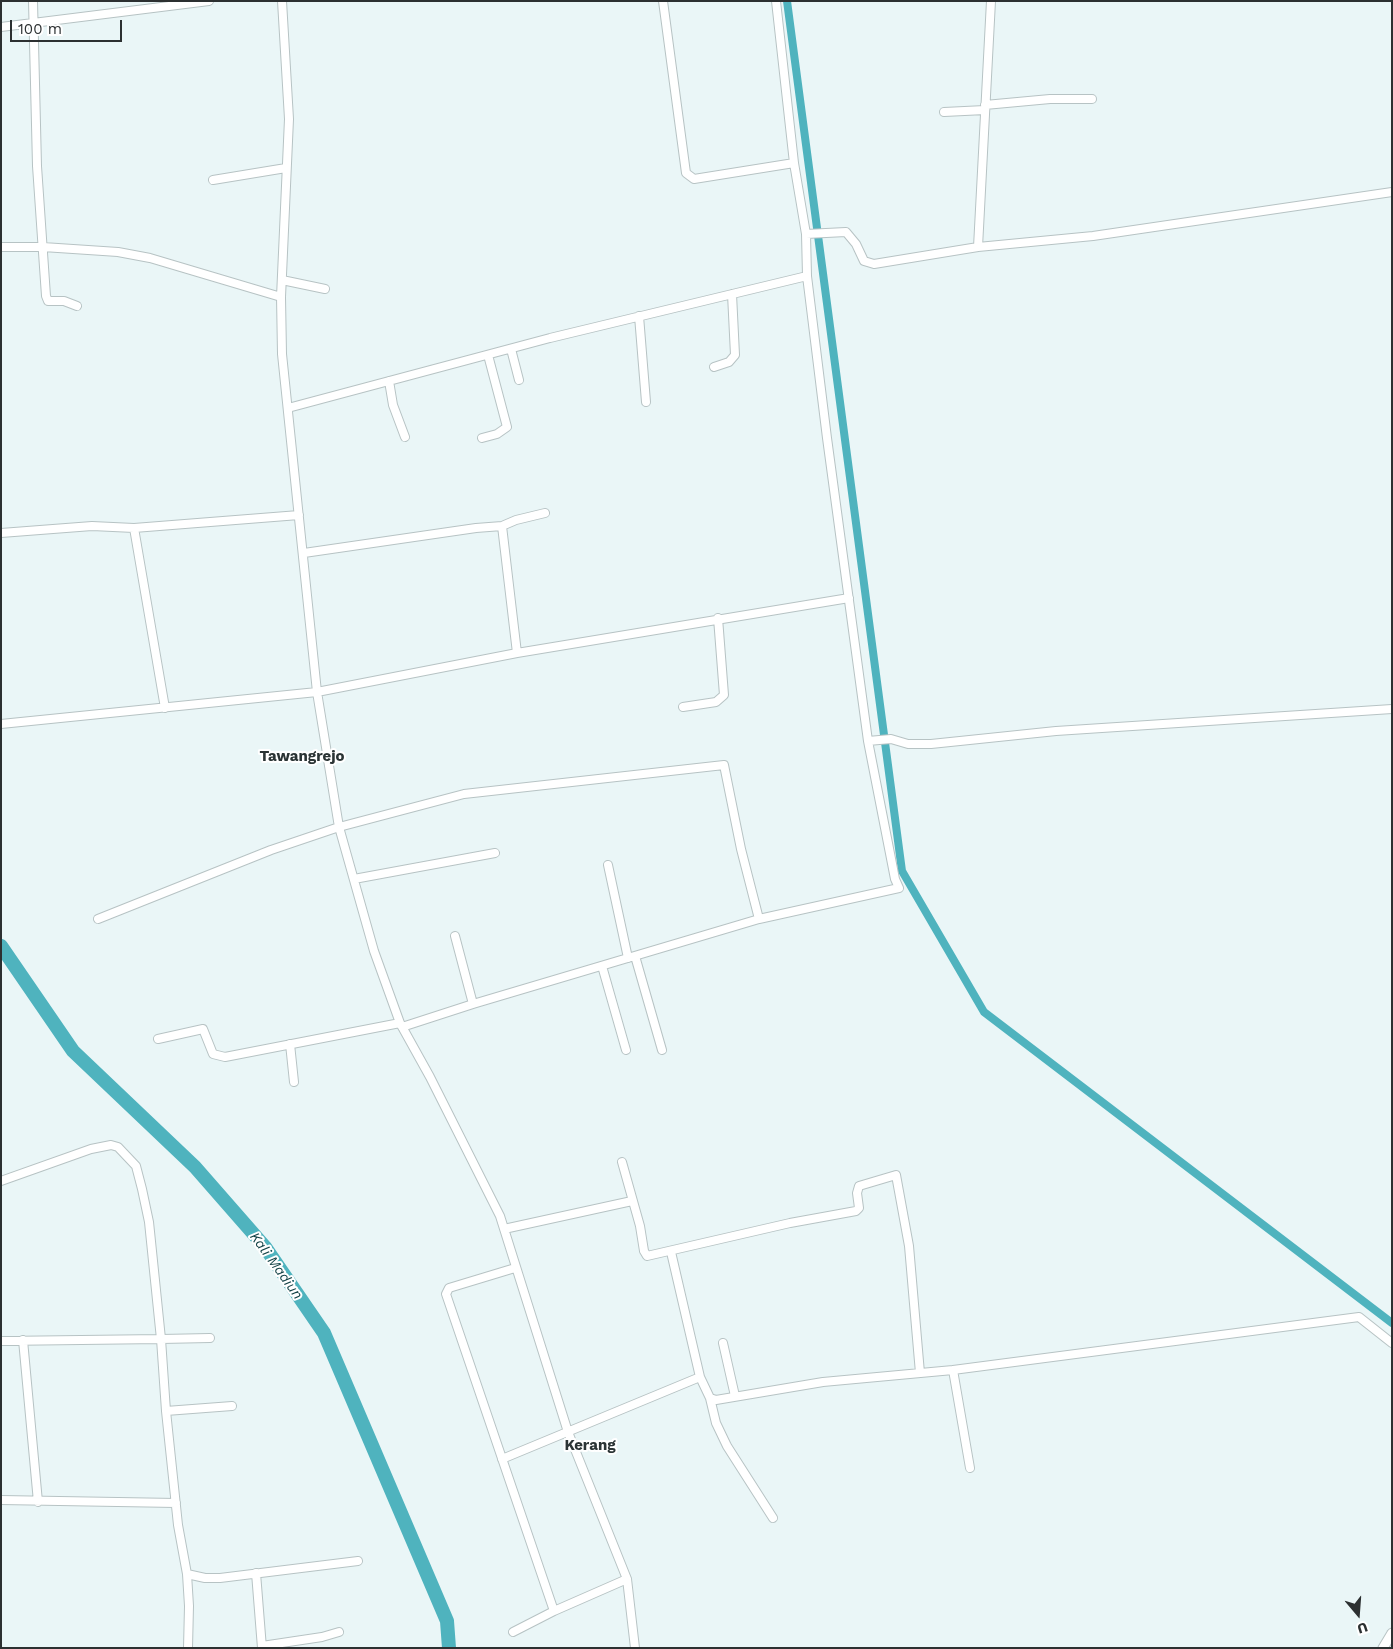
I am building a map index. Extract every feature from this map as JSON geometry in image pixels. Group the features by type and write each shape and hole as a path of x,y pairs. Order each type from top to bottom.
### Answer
{"main road":[{"path":"1383,1648 1392,1632"}],"street":[{"path":"33,1 37,166 47,299 77,306"},
{"path":"1,27 209,1"},
{"path":"282,1 289,119 281,298 282,354 317,692 339,827 374,952 401,1025 430,1077 494,1204 504,1229 568,1432 627,1579 635,1648"},
{"path":"663,1 686,173 694,179 794,163"},
{"path":"158,1039 203,1029 213,1054 220,1057 401,1025 759,919 899,888 895,879 871,741 849,598 808,276 807,234 794,163 776,1"},
{"path":"978,247 991,1"},
{"path":"944,112 1050,99 1092,99"},
{"path":"213,180 286,168"},
{"path":"807,234 846,232 851,236 864,261 869,263 978,247 1093,236 1392,192"},
{"path":"1,247 43,247 118,252 150,258 281,298"},
{"path":"288,408 639,316 808,276"},
{"path":"282,280 326,289"},
{"path":"714,367 730,362 734,355 732,294"},
{"path":"639,316 646,402"},
{"path":"511,349 519,380"},
{"path":"482,438 497,434 507,427 488,355"},
{"path":"389,381 393,405 405,437"},
{"path":"304,553 476,528 502,526 516,520 545,513"},
{"path":"1,533 92,526 134,528 299,515"},
{"path":"502,526 517,653"},
{"path":"134,528 165,708"},
{"path":"1,724 317,692 517,653 718,618 849,598"},
{"path":"683,707 716,702 724,695 718,618"},
{"path":"871,741 891,739 908,744 931,744 1056,731 1392,709"},
{"path":"98,919 270,850 339,827 464,794 724,765 741,849 759,919"},
{"path":"354,880 495,852"},
{"path":"608,865 632,957 662,1050"},
{"path":"455,936 474,1004"},
{"path":"602,966 626,1050"},
{"path":"290,1044 294,1082"},
{"path":"1,1181 91,1149 111,1145 118,1146 129,1155 136,1166 149,1222 162,1339 166,1411 176,1503 187,1574 189,1606 188,1648"},
{"path":"622,1162 645,1255 647,1256 790,1223 856,1211 858,1208 857,1193 859,1186 896,1175 909,1246 920,1373"},
{"path":"504,1229 632,1200"},
{"path":"670,1252 700,1378 710,1398 716,1423 727,1446 773,1518"},
{"path":"515,1268 449,1288 446,1291 554,1611"},
{"path":"710,1398 716,1400 823,1382 953,1370 1359,1317 1392,1343"},
{"path":"1,1341 210,1338"},
{"path":"23,1340 38,1502"},
{"path":"722,1343 736,1396"},
{"path":"953,1370 970,1468"},
{"path":"502,1459 700,1378"},
{"path":"166,1411 232,1406"},
{"path":"1,1500 176,1503"},
{"path":"187,1574 205,1578 358,1561"},
{"path":"256,1573 262,1647 322,1637 340,1632"},
{"path":"513,1632 554,1611 627,1579"}],"waterway":[{"path":"787,1 902,871 984,1012 1392,1323"},
{"name":"Kali Madiun","path":"1,946 73,1051 195,1167 265,1247 324,1333 447,1621 449,1648"}],"district":[{"name":"Tawangrejo","path":"302,757"},
{"name":"Kerang","path":"590,1446"}]}
